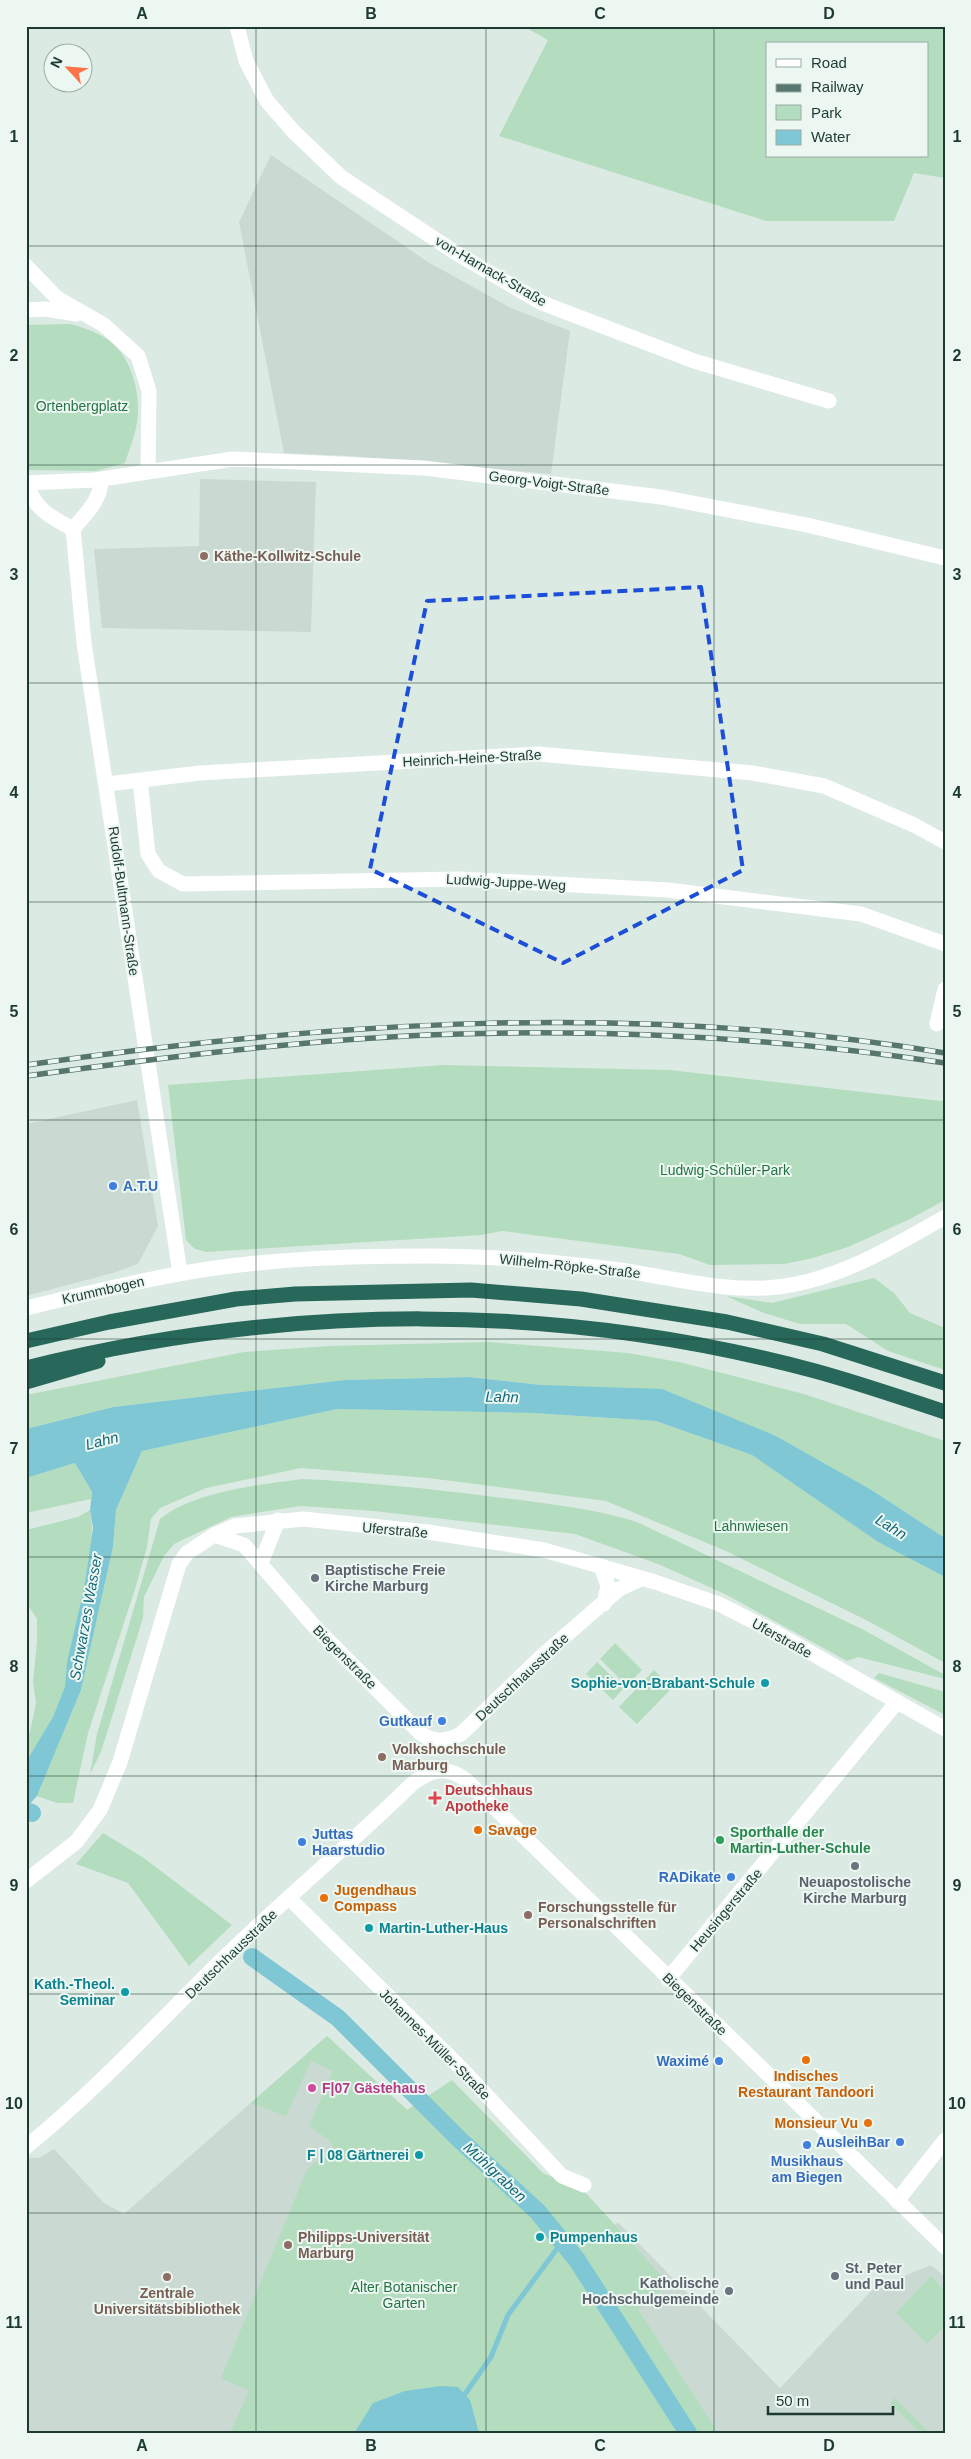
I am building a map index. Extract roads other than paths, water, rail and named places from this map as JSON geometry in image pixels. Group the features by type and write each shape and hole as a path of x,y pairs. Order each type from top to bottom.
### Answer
{"highway":[{"path":"26,1341 109,1322 236,1299 312,1293 471,1290 581,1299 727,1322 823,1344 945,1383"},
{"path":"26,1368 115,1348 178,1337 292,1323 390,1318 476,1319 567,1326 650,1337 758,1358 815,1371 945,1412"},
{"path":"26,1382 178,1337"}],"street":[{"name":"von-Harnack-Straße","path":"237,26 246,60 267,101 293,131 341,177 456,253 542,303 694,360 829,400"},
{"path":"26,266 57,298 116,334 138,356 149,391 148,472 101,479 27,483 29,495 33,501 56,520 73,529 97,500 101,491 101,479"},
{"path":"26,310 46,309 83,315"},
{"name":"Georg-Voigt-Straße","path":"148,472 196,463 233,459 424,468 661,498 807,525 945,558"},
{"name":"Rudolf-Bultmann-Straße","path":"73,529 84,643 180,1274"},
{"name":"Heinrich-Heine-Straße","path":"106,784 200,773 538,754 754,773 824,786 914,825 945,842"},
{"name":"Ludwig-Juppe-Weg","path":"140,780 148,854 159,871 183,884 460,879 668,890 861,914 945,944"},
{"path":"937,1024 945,989"},
{"name":"Wilhelm-Röpke-Straße","path":"180,1274 234,1266 348,1257 476,1257 612,1269 716,1285 771,1288 802,1282 855,1266 945,1217"},
{"name":"Krummbogen","path":"26,1308 180,1274"},
{"name":"Uferstraße","path":"26,1881 76,1842 100,1810 120,1762 176,1569 187,1553 214,1535 235,1526 278,1520 303,1519 512,1543 601,1566 720,1604 776,1633 945,1729"},
{"path":"261,1563 278,1520"},
{"name":"Biegenstraße","path":"214,1535 244,1545 261,1563 282,1591 320,1632 419,1732 427,1738 436,1740"},
{"path":"601,1566 608,1586 604,1604"},
{"name":"Deutschhausstraße","path":"436,1740 452,1738 461,1734 541,1657 619,1589 641,1579"},
{"name":"Heusingerstraße","path":"668,1978 897,1702"},
{"name":"Biegenstraße","path":"440,1770 454,1772 466,1780 945,2247"},
{"name":"Deutschhausstraße","path":"26,2147 72,2106 412,1783 429,1772 440,1770"},
{"name":"Johannes-Müller-Straße","path":"289,1898 462,2069 562,2176 584,2185"},
{"path":"897,2202 945,2140"}],"water":[{"path":"469,1377 541,1385 662,1389 776,1436 870,1489 945,1538 945,1577 878,1542 752,1455 656,1421 533,1413 337,1409 142,1451 116,1510 113,1547 81,1690 37,1796 26,1808 26,1762 53,1717 65,1687 67,1662 84,1589 93,1528 90,1510 92,1492 75,1463 26,1478 26,1429 113,1407 345,1380"},
{"path":"441,2386 458,2387 470,2400 479,2433 355,2432 373,2403 405,2391"}],"waterway":[{"name":"Mühlgraben","path":"26,1811 32,1813"},
{"name":"Mühlgraben","path":"252,1957 338,2018 459,2139 538,2212 577,2260 688,2433"},
{"path":"465,2394 491,2357 508,2315 562,2242"}],"railway":[{"path":"26,1065 256,1037 370,1028 485,1023 600,1023 715,1027 830,1037 945,1053"},
{"path":"26,1076 176,1057 327,1041 492,1033 622,1034 751,1041 880,1054 945,1063"}],"place":[{"name":"Käthe-Kollwitz-Schule","path":"204,556"},
{"name":"A.T.U","path":"113,1186"},
{"name":"Baptistische Freie Kirche Marburg","path":"315,1578"},
{"name":"Sophie-von-Brabant-Schule","path":"765,1683"},
{"name":"Gutkauf","path":"442,1721"},
{"name":"Volkshochschule Marburg","path":"382,1757"},
{"name":"Deutschhaus Apotheke","path":"435,1798"},
{"name":"Savage","path":"478,1830"},
{"name":"Sporthalle der Martin-Luther-Schule","path":"720,1840"},
{"name":"Juttas Haarstudio","path":"302,1842"},
{"name":"Neuapostolische Kirche Marburg","path":"855,1866"},
{"name":"RADikate","path":"731,1877"},
{"name":"Jugendhaus Compass","path":"324,1898"},
{"name":"Forschungsstelle für Personalschriften","path":"528,1915"},
{"name":"Martin-Luther-Haus","path":"369,1928"},
{"name":"Kath.-Theol. Seminar","path":"125,1992"},
{"name":"Indisches Restaurant Tandoori","path":"806,2060"},
{"name":"Waximé","path":"719,2061"},
{"name":"F|07 Gästehaus","path":"312,2088"},
{"name":"Monsieur Vu","path":"868,2123"},
{"name":"AusleihBar","path":"900,2142"},
{"name":"Musikhaus am Biegen","path":"807,2145"},
{"name":"F | 08 Gärtnerei","path":"419,2155"},
{"name":"Pumpenhaus","path":"540,2237"},
{"name":"Philipps-Universität Marburg","path":"288,2245"},
{"name":"St. Peter und Paul","path":"835,2276"},
{"name":"Zentrale Universitätsbibliothek","path":"167,2277"},
{"name":"Katholische Hochschulgemeinde","path":"729,2291"}],"park label":[{"name":"Ortenbergplatz","path":"82,406"},
{"name":"Ludwig-Schüler-Park","path":"725,1170"},
{"name":"Lahnwiesen","path":"751,1526"},
{"name":"Alter Botanischer Garten","path":"404,2296"}],"water label":[{"name":"Lahn","path":"502,1397"},
{"name":"Lahn","path":"102,1441"},
{"name":"Lahn","path":"891,1527"},
{"name":"Schwarzes Wasser","path":"86,1617"}]}
